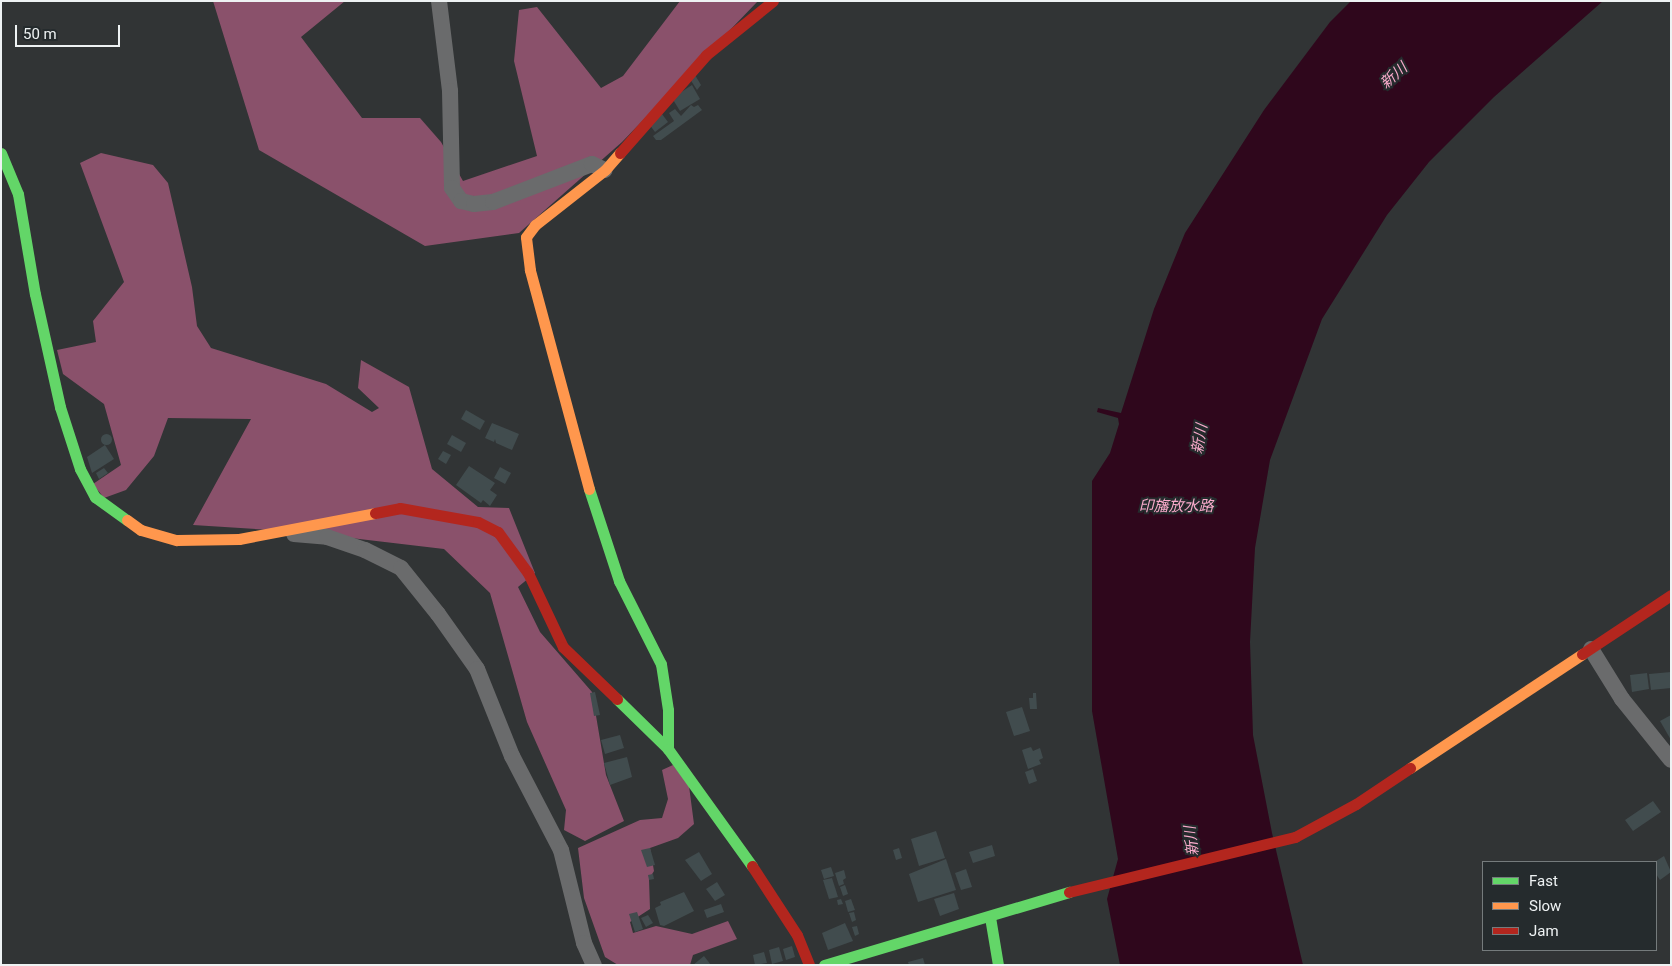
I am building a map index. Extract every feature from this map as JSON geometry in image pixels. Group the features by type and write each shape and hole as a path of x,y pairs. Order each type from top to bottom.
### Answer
{"street":[{"path":"439,1 450,90 452,188 461,201 474,204 493,202 592,164 604,170"},
{"path":"668,749 668,710 661,664 619,581 588,487 526,250 526,238 535,225 604,170 706,55 773,1"},
{"path":"1,153 18,194 60,407 80,469 95,497 142,530 177,540 239,540 400,508 478,522 498,532 528,573 564,647 668,749 761,878 797,935 809,965"},
{"path":"279,532 328,537 365,550 401,568 438,614 477,669 512,756 562,850 584,943 594,965"},
{"path":"824,965 1086,887 1295,837 1356,804 1671,595"},
{"path":"1591,648 1622,699 1671,760"},
{"path":"990,917 998,965"}],"shaded area":[{"path":"213,1 345,1 301,37 362,118 420,118 441,142 463,181 537,156 514,61 519,10 537,7 601,88 623,76 680,1 758,1 622,142 519,233 425,246 259,150"},
{"path":"101,153 153,165 168,183 192,287 197,326 211,348 326,384 372,412 379,408 358,388 361,360 409,387 432,469 478,507 509,508 535,573 518,587 540,632 592,692 606,775 624,821 585,841 564,830 566,810 527,722 490,593 444,549 300,532 193,525 251,419 168,418 154,456 126,490 104,498 93,484 121,465 104,404 63,374 57,350 96,342 93,321 124,282 80,163"},
{"path":"673,765 689,786 694,824 678,838 650,848 654,871 649,879 650,909 630,922 633,933 656,926 692,934 728,921 737,939 693,955 690,965 618,965 605,957 584,898 578,848 640,820 662,818 668,799 662,770"}],"water":[{"name":"印旛放水路","path":"1351,1 1603,1 1494,97 1429,162 1387,215 1322,319 1270,460 1255,548 1250,642 1253,735 1272,833 1303,965 1120,965 1107,899 1118,859 1092,711 1092,481 1110,453 1119,424 1118,418 1097,412 1098,408 1121,413 1154,309 1185,233 1264,110 1330,22"}],"building":[{"path":"695,75 701,85 697,90 690,79"},
{"path":"692,85 700,99 680,111 672,98"},
{"path":"691,105 694,107 698,105 702,110 661,140 656,140 653,136 674,121 669,113 675,109 681,116"},
{"path":"662,114 668,122 655,132 649,124"},
{"path":"466,410 485,421 480,430 461,419"},
{"path":"492,423 519,434 512,450 496,443 495,439 494,442 485,438"},
{"path":"104,434 108,434 111,439 110,443 104,444 101,441 101,437"},
{"path":"452,435 466,443 461,452 447,444"},
{"path":"105,445 114,459 92,473 87,457"},
{"path":"443,451 451,455 446,464 438,459"},
{"path":"469,466 495,483 490,490 497,495 490,506 483,500 481,503 456,485"},
{"path":"500,467 511,473 505,484 494,478"},
{"path":"104,468 108,473 99,479 96,473"},
{"path":"1671,672 1671,688 1651,690 1649,674"},
{"path":"1647,673 1649,689 1632,692 1630,675"},
{"path":"595,692 600,715 594,716 590,693"},
{"path":"1033,693 1036,693 1037,709 1030,709 1029,698 1033,698"},
{"path":"1022,707 1030,731 1014,736 1006,712"},
{"path":"1671,715 1671,740 1660,721"},
{"path":"620,735 624,748 605,754 601,740"},
{"path":"1031,747 1033,751 1040,748 1043,758 1039,760 1041,764 1028,769 1022,750"},
{"path":"627,757 632,777 610,785 604,763"},
{"path":"1033,769 1037,781 1029,784 1025,772"},
{"path":"1653,801 1661,812 1633,831 1625,820"},
{"path":"936,831 945,858 919,866 911,839"},
{"path":"992,845 995,856 973,863 969,852"},
{"path":"650,848 655,865 647,867 641,850"},
{"path":"899,848 902,858 896,860 893,850"},
{"path":"699,852 712,874 701,881 685,860"},
{"path":"1664,856 1671,872 1660,880 1657,876 1656,861"},
{"path":"946,859 956,890 918,902 909,874"},
{"path":"831,867 834,876 824,879 821,870"},
{"path":"966,869 972,887 961,890 955,873"},
{"path":"844,870 846,878 843,880 844,884 839,886 835,873"},
{"path":"653,874 654,879 649,880 648,875"},
{"path":"832,878 838,897 829,899 823,880"},
{"path":"717,882 725,895 715,901 706,889"},
{"path":"845,885 848,894 843,896 840,887"},
{"path":"684,892 694,911 664,926 660,925 655,908 661,905 660,902"},
{"path":"954,893 959,909 940,916 934,899"},
{"path":"841,899 843,904 838,905 837,900"},
{"path":"851,899 855,910 848,912 845,901"},
{"path":"721,904 724,912 707,918 704,910"},
{"path":"637,912 643,929 635,932 629,914"},
{"path":"854,912 856,920 852,922 849,913"},
{"path":"648,915 653,923 646,927 641,918"},
{"path":"845,923 853,941 828,950 822,933"},
{"path":"857,926 859,934 855,936 852,927"},
{"path":"792,946 795,957 786,960 783,949"},
{"path":"779,947 783,961 772,964 769,950"},
{"path":"764,952 767,963 755,965 753,955"},
{"path":"704,956 711,965 693,965"},
{"path":"923,958 925,965 909,965 908,962"}],"traffic: fast":[{"path":"1,153 18,194 35,294 60,407 80,469 95,497 127,520"},
{"path":"589,489 619,581 661,664 668,710 668,749"},
{"path":"617,699 668,749 752,866"},
{"path":"824,965 1069,892"},
{"path":"990,917 998,965"}],"traffic: slow":[{"path":"589,489 530,270 526,237 535,225 605,170 620,153"},
{"path":"127,520 141,530 177,540 239,539 375,513"},
{"path":"1410,768 1582,654"}],"traffic: jam":[{"path":"620,153 706,55 773,1"},
{"path":"375,513 400,508 478,522 498,532 528,573 563,647 617,699"},
{"path":"1582,654 1671,595"},
{"path":"1069,892 1295,837 1356,804 1410,768"},
{"path":"752,866 797,935 809,965"}],"water label":[{"name":"新川","path":"1394,76"},
{"name":"新川","path":"1200,439"},
{"name":"新川","path":"1192,841"}]}
